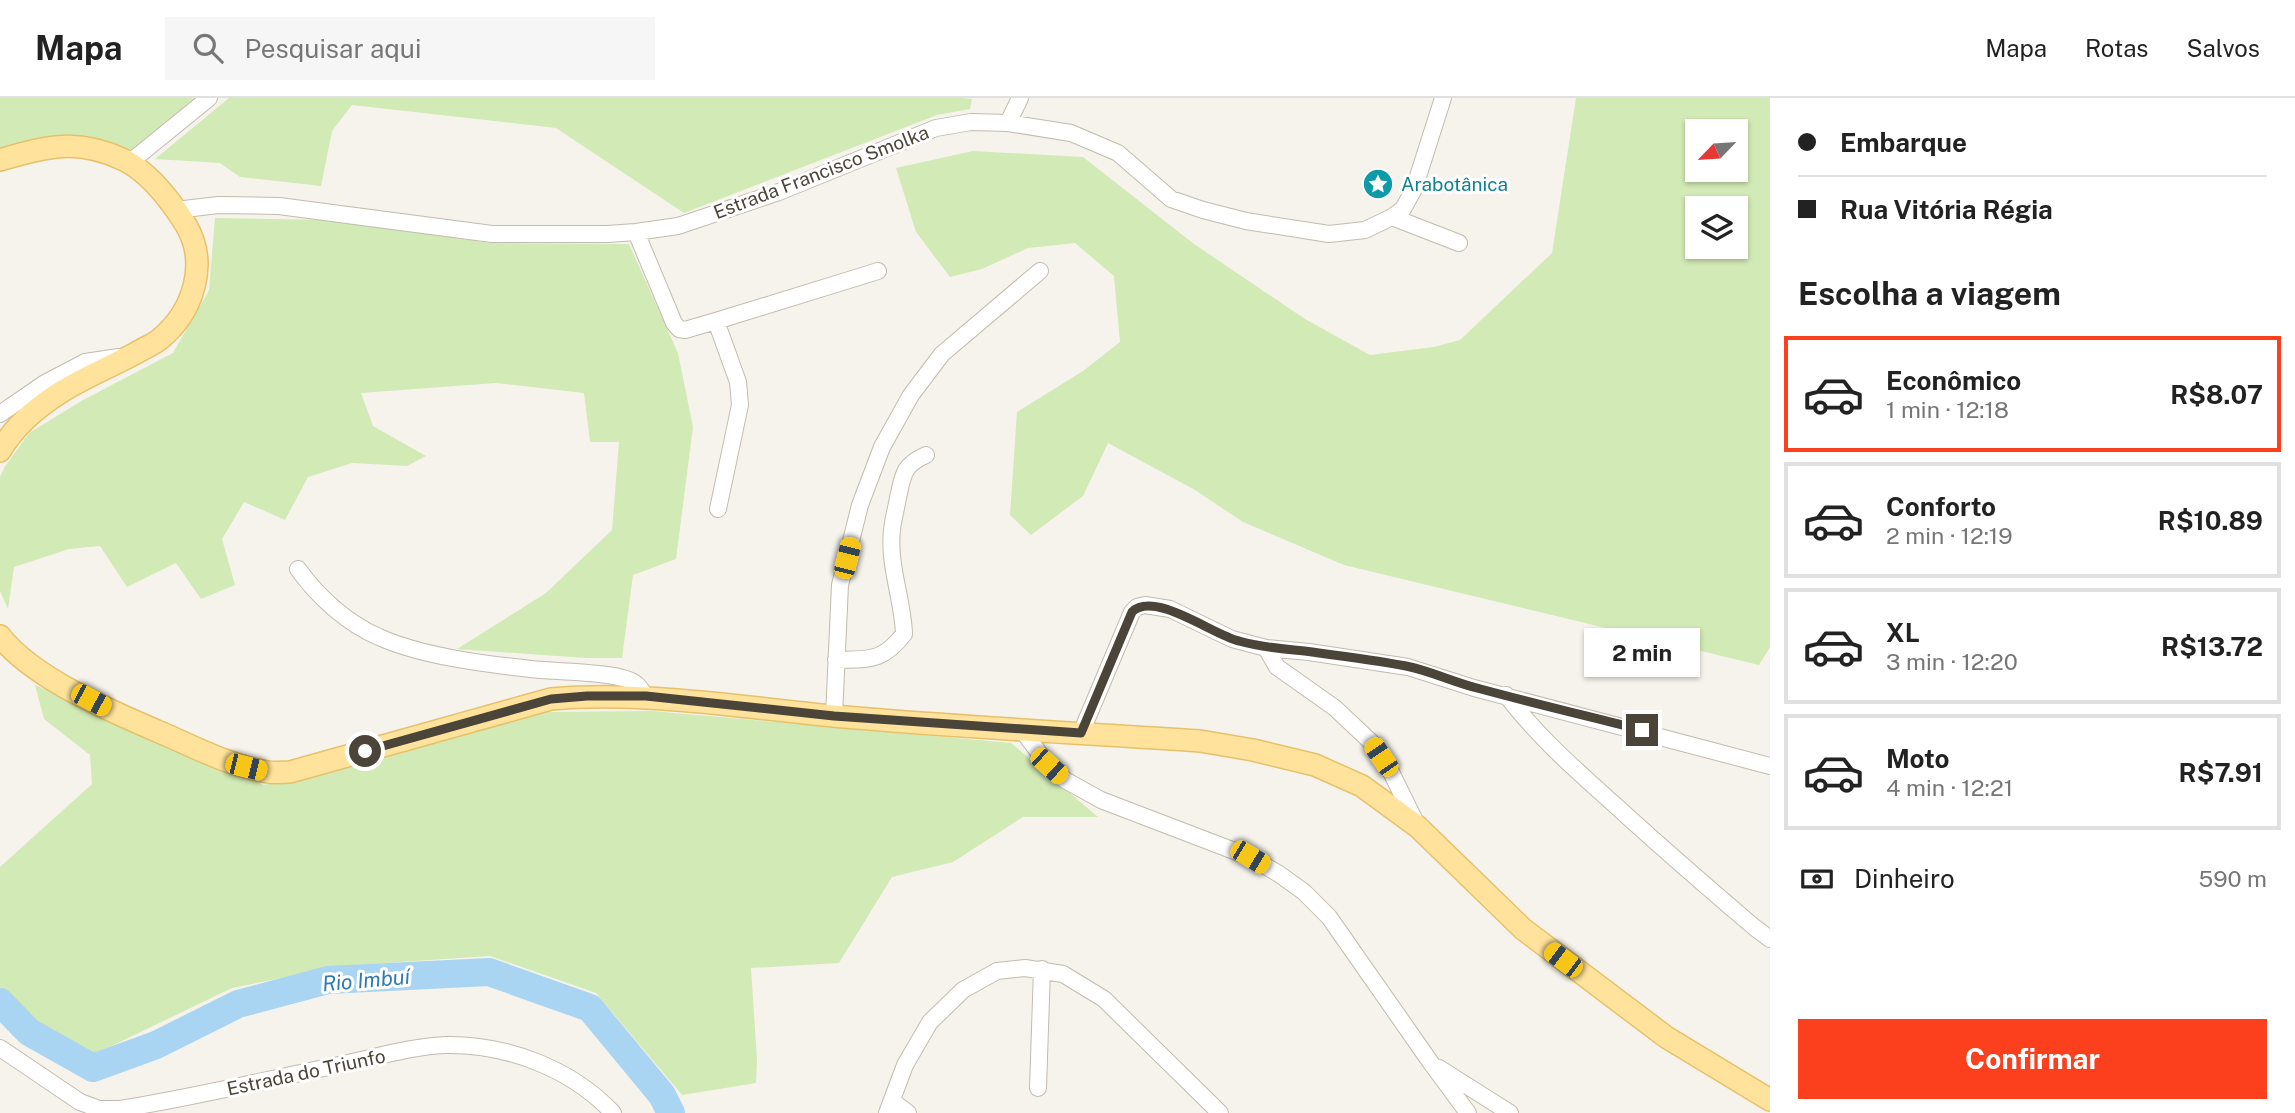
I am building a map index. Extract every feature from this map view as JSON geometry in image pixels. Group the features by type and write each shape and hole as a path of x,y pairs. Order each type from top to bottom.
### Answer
{"main road":[{"path":"0,160 43,147 87,146 129,163 155,186 189,230 196,251 197,274 194,292 178,321 159,340 60,393 23,421 0,451"},
{"path":"0,636 29,663 70,690 111,711 210,754 270,773 290,772 551,699 587,696 646,696 834,716 1200,741 1315,765 1362,786 1418,827 1522,929 1666,1037 1770,1100"}],"street":[{"path":"129,163 209,98"},
{"path":"1007,123 1020,98"},
{"name":"Estrada Francisco Smolka","path":"176,210 218,205 279,206 492,234 636,232 678,226 779,192 936,128 971,122 1007,123 1072,132 1118,153 1171,199 1246,221 1329,234 1365,230 1403,209 1414,189 1443,98"},
{"path":"1392,217 1459,243"},
{"path":"636,232 674,323 679,329 685,330 878,271"},
{"path":"834,716 840,585 860,505 882,446 911,395 942,354 1040,271"},
{"path":"716,321 738,382 740,405 718,509"},
{"path":"0,414 45,383 85,362 132,355"},
{"path":"836,660 875,658 892,650 904,634 904,616 891,531 904,472 913,461 926,455"},
{"path":"298,569 310,586 328,603 379,637 443,656 530,669 614,676 635,682 646,696"},
{"path":"1081,733 1132,612 1137,607 1145,606 1170,609 1232,639 1266,648 1408,667 1770,766"},
{"path":"1266,648 1277,667 1335,708 1372,743 1390,770 1418,827"},
{"path":"1506,695 1527,722 1562,758 1754,928 1770,939"},
{"path":"1022,730 1049,766 1065,780 1101,800 1250,857 1304,892 1329,917 1468,1113"},
{"path":"908,1113 890,1107 905,1065 930,1022 963,990 997,971 1026,968 1063,974 1104,999 1220,1113"},
{"path":"1038,1088 1042,969"},
{"name":"Estrada do Triunfo","path":"0,1048 80,1102 99,1109 120,1109 391,1054 444,1045 478,1047 545,1064 576,1082 613,1113"},
{"path":"1431,1063 1510,1113"}],"green space":[{"path":"0,98 195,98 128,153 84,136 38,142 0,152"},
{"path":"229,98 972,99 970,109 937,115 684,213 556,128 352,105 332,131 321,186 240,177 220,163 155,159"},
{"path":"1576,98 1770,98 1770,647 1759,665 1344,565 1243,522 1195,490 1108,443 1083,496 1031,535 1010,515 1017,412 1083,371 1120,342 1114,276 1075,243 1028,248 982,269 950,277 916,232 896,168 973,151 1083,157 1194,244 1305,319 1370,355 1434,347 1460,340 1552,253"},
{"path":"215,218 335,220 489,243 629,244 678,353 693,427 676,559 633,575 622,658 457,649 546,593 612,530 619,442 590,442 584,393 496,383 361,393 373,426 426,456 407,466 352,463 308,477 285,520 244,502 222,539 235,585 201,599 176,563 127,587 100,546 69,549 14,567 8,609 0,591 0,477 4,468 29,433 83,400 173,353 209,290"},
{"path":"35,685 264,785 543,712 652,711 1011,743 1098,817 1023,817 953,862 892,877 839,963 751,968 756,1083 682,1095 596,993 490,956 341,966 232,988 95,1054 39,1024 0,987 0,867 92,784 90,755 44,719"}],"waterway":[{"name":"Rio Imbuí","path":"0,1002 29,1032 93,1068 156,1045 238,1004 328,980 489,972 590,1008 662,1095 671,1113"}],"place":[{"name":"Arabotânica","path":"1378,184"}],"route":[{"path":"365,751 551,699 587,696 646,696 834,716 1081,733 1132,612 1137,607 1145,606 1170,609 1232,639 1249,644 1408,667 1474,688 1642,730"}]}
